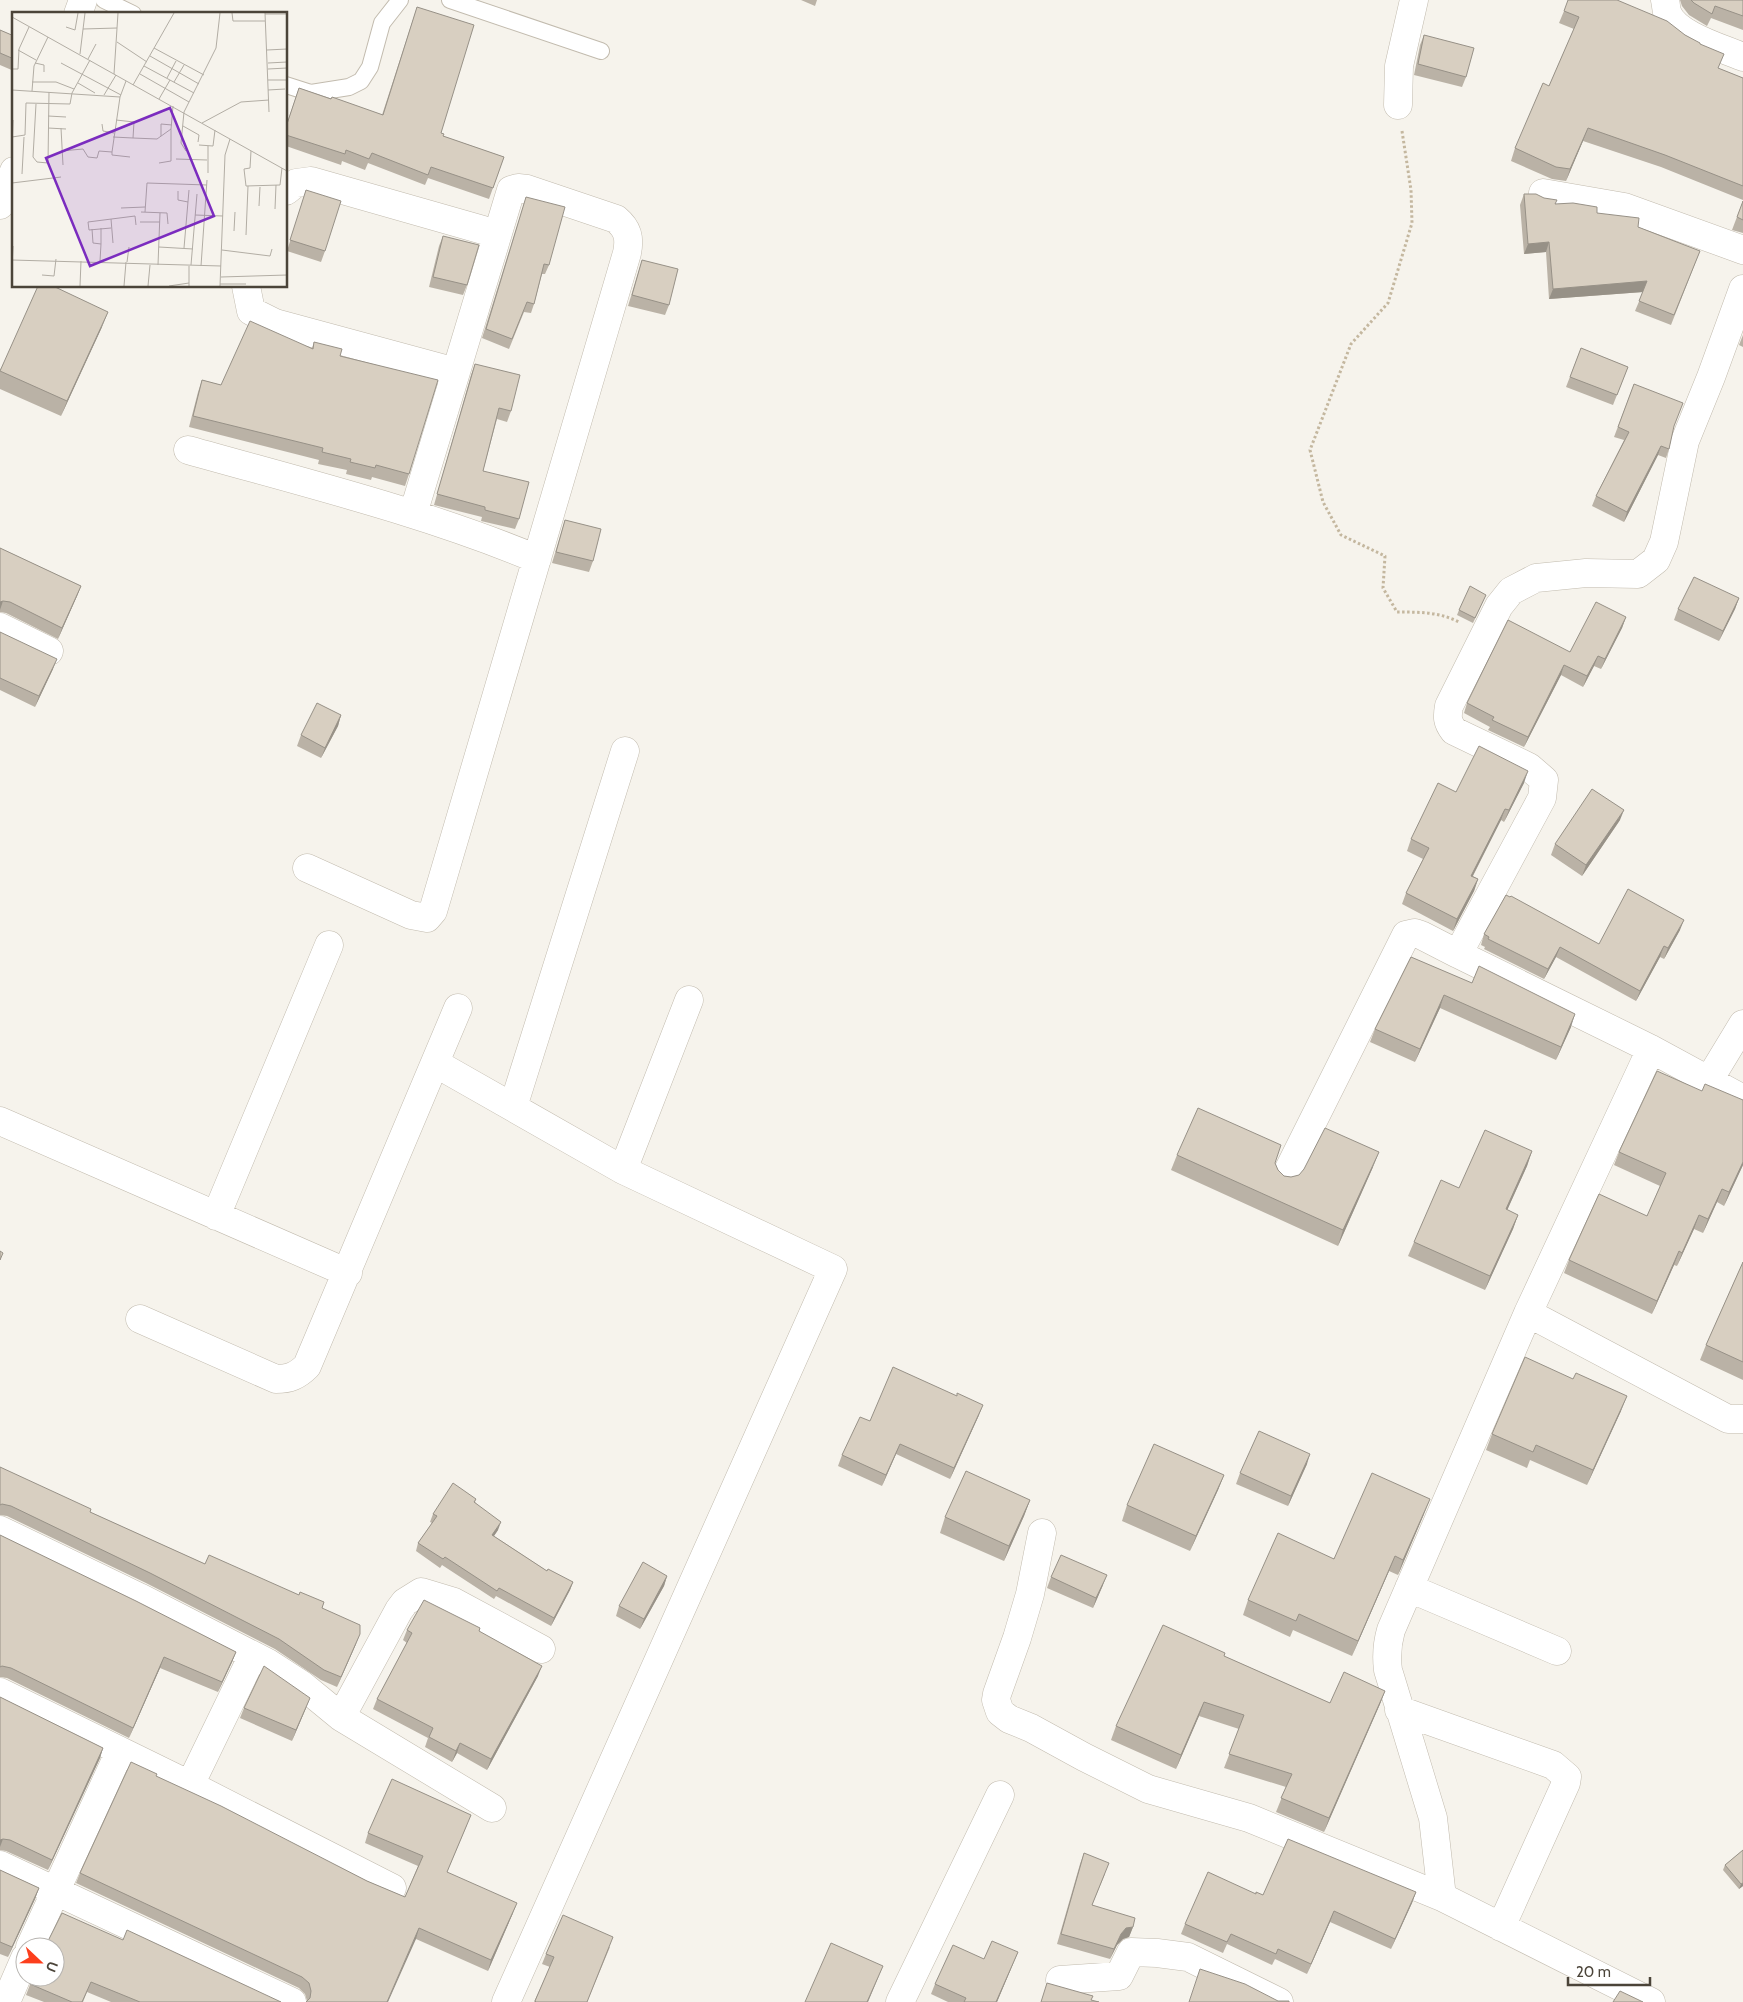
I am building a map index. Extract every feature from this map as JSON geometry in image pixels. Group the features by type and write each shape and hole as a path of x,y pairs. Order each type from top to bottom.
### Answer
{"street":[{"path":"79,12 84,0"},
{"path":"1398,105 1399,66 1414,0"},
{"path":"1665,0 1667,13 1670,17 1692,36 1743,57"},
{"path":"0,205 12,175"},
{"path":"288,189 296,182 311,181 497,234"},
{"path":"307,868 411,915 424,918 430,916 433,911 627,253 628,234 623,225 616,220 527,189 518,188 511,190 413,514"},
{"path":"1543,193 1624,207 1743,250"},
{"path":"246,288 251,311 269,321 456,372"},
{"path":"1458,954 1542,798 1544,780 1529,767 1454,730 1448,722 1449,706 1499,606 1511,591 1536,578 1586,573 1638,574 1656,560 1664,542 1685,441 1743,289"},
{"path":"188,450 413,514 537,559"},
{"path":"0,627 49,651"},
{"path":"513,1107 625,751"},
{"path":"1285,1177 1406,936 1415,933 1651,1049 1743,1100"},
{"path":"216,1216 329,946"},
{"path":"623,1170 688,1000"},
{"path":"140,1319 276,1379 296,1376 307,1366 348,1273 458,1008"},
{"path":"1709,1080 1743,1024"},
{"path":"1442,1897 1433,1818 1388,1670 1386,1658 1387,1644 1391,1630 1528,1313 1651,1049"},
{"path":"435,1063 623,1170 833,1269 506,2002"},
{"path":"0,1121 348,1273"},
{"path":"1528,1313 1728,1419 1743,1419"},
{"path":"0,1530 253,1655 302,1686 341,1717 492,1808"},
{"path":"1042,1533 1030,1594 997,1694 996,1700 1000,1712 1009,1719 1031,1728 1148,1789 1249,1818 1442,1897 1651,2002"},
{"path":"1409,1588 1557,1651"},
{"path":"341,1717 399,1610 405,1602 421,1592 454,1602 541,1649"},
{"path":"190,1785 253,1655"},
{"path":"0,1692 190,1785 392,1888"},
{"path":"1399,1710 1553,1765 1567,1776 1566,1783 1501,1928"},
{"path":"34,1937 120,1751"},
{"path":"900,2002 1000,1795"},
{"path":"0,1865 292,2002"},
{"path":"1060,1980 1119,1976 1131,1952 1157,1953 1188,1957 1279,2002"},
{"path":"6,2002 15,1981"}],"lane":[{"path":"104,0 129,12"},
{"path":"288,86 311,93 349,87 361,81 370,67 382,24 400,0"},
{"path":"450,0 601,51"}],"path":[{"path":"1398,105 1411,190 1412,223 1388,303 1351,344 1310,450 1323,502 1341,535 1385,556 1383,588 1397,612 1424,612 1450,617 1484,636"}],"building":[{"path":"1568,0 1617,0 1667,21 1700,44 1724,54 1718,68 1743,78 1743,186 1665,155 1588,128 1570,169 1556,167 1515,148 1543,83 1549,86 1579,17 1564,11"},
{"path":"1691,0 1743,0 1743,16 1715,6 1712,14"},
{"path":"417,7 474,25 441,133 444,134 443,136 504,157 493,188 431,167 428,175 372,153 369,159 346,150 345,154 288,136 288,121 299,88 331,99 332,97 383,115"},
{"path":"0,30 12,35 12,58 0,53"},
{"path":"1424,35 1474,48 1466,77 1418,64"},
{"path":"306,190 341,201 325,251 290,240"},
{"path":"1524,194 1536,194 1544,198 1557,200 1555,204 1573,203 1597,207 1597,213 1639,218 1638,227 1700,251 1674,315 1639,301 1647,281 1553,289 1549,242 1528,244"},
{"path":"526,197 565,207 549,265 544,264 534,304 527,302 512,339 486,329"},
{"path":"1743,201 1743,220 1737,217"},
{"path":"443,236 479,245 467,285 433,277"},
{"path":"642,260 678,269 669,305 632,295"},
{"path":"37,288 57,288 108,312 67,401 0,371"},
{"path":"250,321 313,349 314,342 342,349 340,356 438,380 409,474 376,465 375,468 350,462 351,459 322,452 323,448 193,416 202,380 221,385"},
{"path":"1581,348 1628,367 1617,395 1570,377"},
{"path":"475,364 520,375 511,411 499,408 483,471 529,482 519,519 485,510 485,507 437,494"},
{"path":"1634,384 1683,403 1674,426 1669,449 1661,446 1627,512 1596,496 1629,432 1618,427"},
{"path":"565,520 601,529 593,561 556,552"},
{"path":"0,548 81,586 62,628 10,602 0,602"},
{"path":"1694,577 1739,598 1723,631 1678,609"},
{"path":"1470,586 1486,595 1475,618 1459,610"},
{"path":"1596,602 1626,617 1605,659 1598,656 1587,676 1564,665 1528,737 1492,720 1494,717 1467,703 1508,620 1570,652"},
{"path":"0,632 57,659 39,696 0,678"},
{"path":"317,703 341,715 325,748 301,735"},
{"path":"1479,746 1528,771 1509,810 1505,809 1471,876 1478,879 1457,919 1406,893 1429,848 1411,839 1438,783 1456,792"},
{"path":"1592,789 1624,810 1586,865 1555,844"},
{"path":"1628,889 1684,920 1668,948 1664,946 1640,991 1560,947 1548,969 1488,939 1489,937 1484,934 1506,895 1599,944"},
{"path":"1411,957 1472,983 1479,966 1575,1014 1561,1047 1444,995 1420,1049 1375,1029"},
{"path":"1657,1071 1702,1091 1705,1084 1743,1100 1743,1162 1729,1192 1722,1189 1708,1219 1699,1215 1682,1253 1679,1251 1657,1301 1569,1260 1599,1194 1647,1216 1666,1173 1619,1152"},
{"path":"1198,1108 1281,1145 1275,1163 1278,1170 1284,1176 1299,1175 1325,1128 1379,1152 1343,1230 1177,1155"},
{"path":"1485,1130 1532,1151 1506,1209 1518,1215 1490,1276 1414,1242 1441,1180 1459,1188"},
{"path":"1743,1262 1743,1362 1706,1345"},
{"path":"1525,1357 1573,1379 1576,1373 1627,1396 1593,1470 1536,1445 1533,1452 1492,1434"},
{"path":"893,1367 957,1396 957,1393 983,1405 954,1468 900,1444 886,1475 842,1455 860,1417 870,1421"},
{"path":"1259,1431 1310,1454 1291,1496 1240,1473"},
{"path":"1154,1444 1224,1475 1196,1536 1127,1505"},
{"path":"0,1467 91,1509 90,1512 205,1564 209,1555 299,1595 300,1592 324,1602 322,1608 360,1625 360,1634 341,1677 324,1670 279,1639 150,1573 11,1506 0,1505"},
{"path":"966,1471 1030,1500 1009,1546 945,1517"},
{"path":"1372,1473 1430,1499 1403,1560 1395,1556 1358,1641 1299,1614 1296,1621 1248,1600 1278,1533 1334,1559"},
{"path":"453,1483 476,1499 474,1502 501,1522 492,1535 547,1571 548,1569 573,1582 554,1618 499,1588 497,1591 445,1557 443,1559 418,1543 437,1516 433,1514"},
{"path":"0,1535 236,1652 222,1682 164,1657 133,1728 11,1668 0,1667"},
{"path":"1061,1555 1107,1575 1096,1598 1051,1577"},
{"path":"643,1562 667,1576 644,1619 619,1606"},
{"path":"424,1600 480,1628 479,1631 542,1666 491,1759 460,1743 456,1751 429,1737 433,1728 377,1699 412,1633 407,1630"},
{"path":"1163,1625 1225,1653 1224,1656 1330,1703 1344,1672 1385,1691 1329,1818 1281,1798 1292,1774 1229,1754 1244,1715 1204,1702 1181,1755 1116,1726"},
{"path":"264,1666 310,1698 296,1730 244,1708"},
{"path":"0,1697 103,1748 52,1860 10,1840 0,1840"},
{"path":"131,1762 367,1881 405,1897 423,1856 368,1833 392,1779 471,1815 447,1872 517,1903 491,1960 419,1928 387,2002 306,2002 310,1998 311,1991 309,1983 302,1977 80,1873"},
{"path":"1288,1839 1416,1892 1395,1939 1334,1911 1311,1964 1278,1949 1276,1954 1231,1934 1227,1942 1185,1924 1208,1872 1256,1894 1256,1892 1263,1895"},
{"path":"1743,1850 1743,1883 1741,1884 1725,1865"},
{"path":"1084,1853 1109,1863 1092,1905 1135,1918 1133,1927 1126,1928 1114,1949 1061,1934"},
{"path":"0,1870 39,1888 12,1947 0,1942"},
{"path":"62,1913 123,1940 127,1930 281,2002 140,2002 91,1982 82,2002 72,2002 37,1987 65,1987 65,1937 50,1937"},
{"path":"563,1915 613,1937 587,2002 536,2002 554,1957 546,1954"},
{"path":"992,1941 1018,1952 996,2002 964,2002 966,1998 935,1984 953,1945 984,1959"},
{"path":"831,1943 883,1966 867,2002 805,2002"},
{"path":"1200,1969 1245,1984 1278,2001 1289,2002 1189,2002"},
{"path":"1047,1983 1093,1996 1091,2000 1099,2002 1041,2002"},
{"path":"1620,1991 1643,2002 1613,2002"}]}
